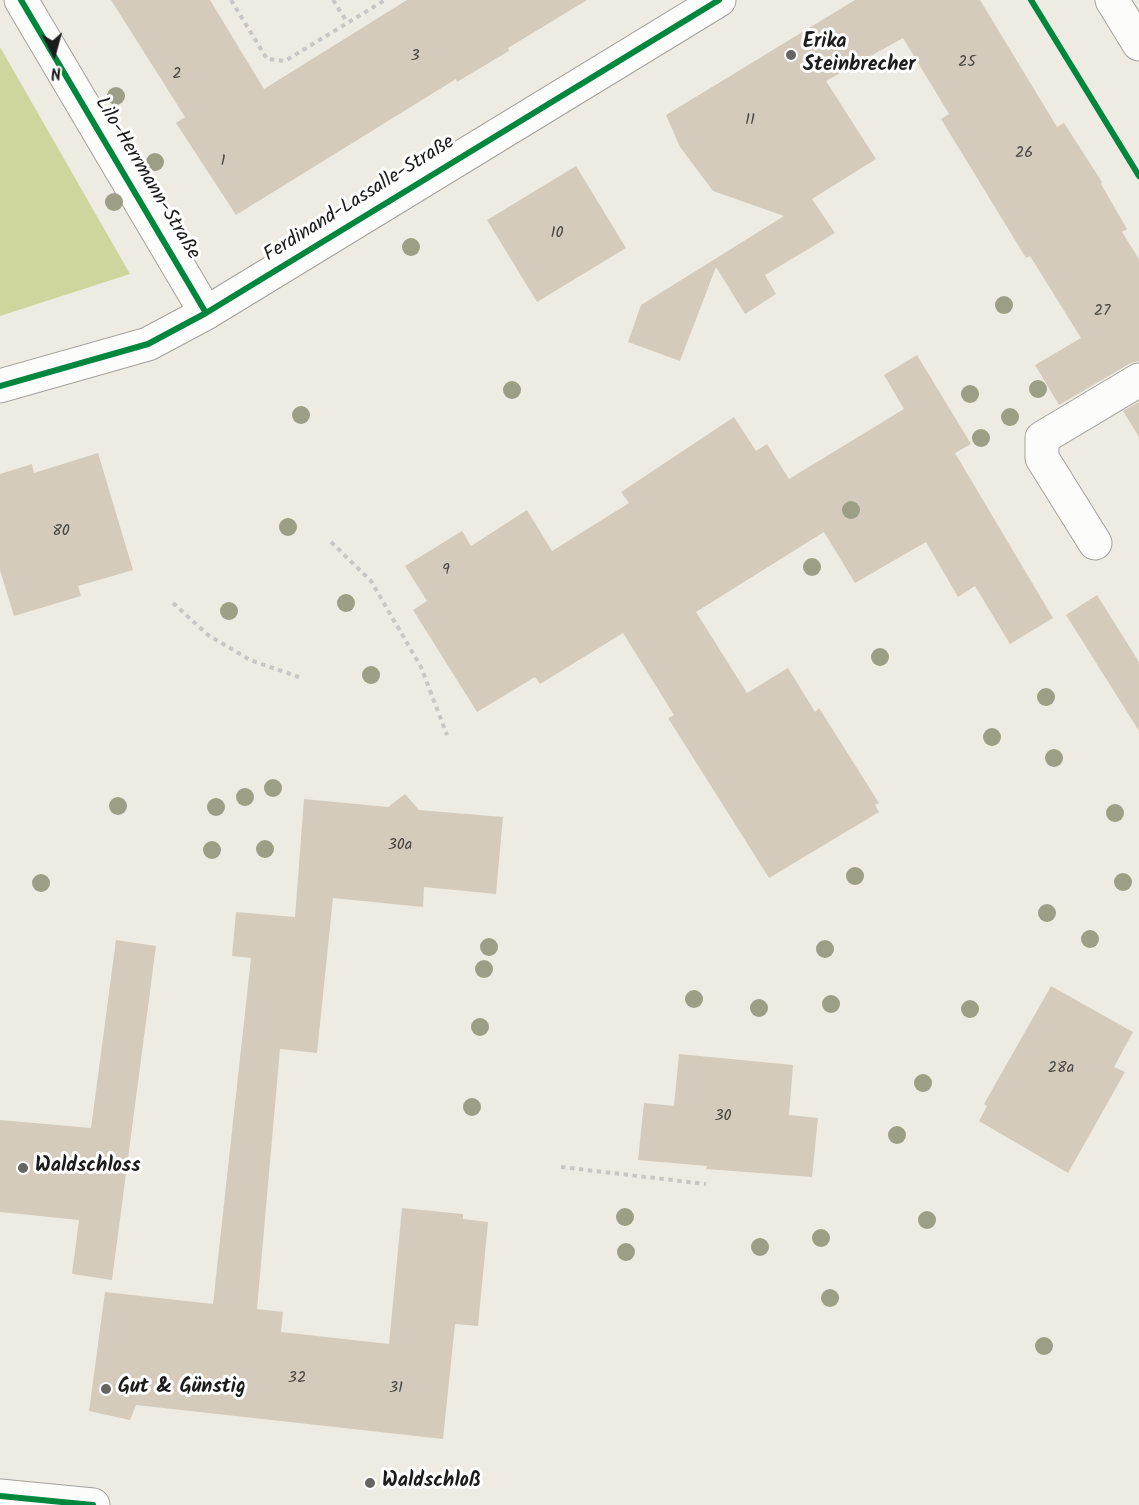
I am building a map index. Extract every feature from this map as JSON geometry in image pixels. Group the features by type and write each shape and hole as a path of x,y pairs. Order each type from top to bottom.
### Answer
{"street":[{"name":"Lilo-Herrmann-Straße","path":"21,0 206,313"},
{"name":"Ferdinand-Lassalle-Straße","path":"0,386 148,344 206,313 718,0"},
{"path":"1112,0 1139,44"},
{"path":"1095,543 1042,458 1042,438 1139,380"},
{"path":"0,1496 93,1505"}],"path":[{"path":"231,0 267,58 285,61 385,0"},
{"path":"333,0 347,23"},
{"path":"331,542 371,581 421,667 447,735"},
{"path":"173,603 208,635 250,660 299,677"},
{"path":"561,1167 706,1184"}],"green space":[{"path":"0,47 130,274 0,316"}],"building":[{"path":"111,0 210,0 264,89 407,0 587,0 508,48 509,51 457,82 456,79 236,215 176,123 185,117"},
{"path":"855,0 980,0 1057,127 1064,123 1102,182 1101,184 1127,229 1122,232 1139,259 1139,361 1129,364 1059,405 1035,365 1081,338 1030,256 1026,258 941,119 949,114 903,38 826,81 876,159 812,199 835,233 765,275 776,294 745,314 716,267 680,361 628,342 641,305 784,216 713,191 680,147 666,115"},
{"path":"576,166 626,248 537,302 487,220"},
{"path":"917,355 971,444 955,453 1053,618 1010,644 975,586 958,597 926,542 855,583 824,532 696,612 747,693 788,668 815,712 819,708 879,803 875,805 879,812 769,878 668,718 674,715 623,633 540,684 535,677 477,712 413,610 427,601 405,566 462,531 471,546 527,510 552,551 629,503 621,492 734,417 756,451 767,444 789,479 904,409 884,375"},
{"path":"1139,402 1139,437 1123,411"},
{"path":"98,453 133,570 78,586 81,596 14,616 0,570 0,474 32,464 34,473"},
{"path":"1097,595 1139,662 1139,731 1066,615"},
{"path":"405,794 419,810 503,817 496,894 424,887 423,907 333,898 317,1053 280,1049 257,1309 283,1312 281,1332 389,1344 402,1208 463,1214 463,1219 488,1222 478,1326 455,1324 443,1439 136,1405 130,1420 89,1411 105,1292 213,1304 251,958 232,956 236,912 295,917 304,799 388,807"},
{"path":"116,940 156,946 112,1280 72,1274 79,1220 0,1212 0,1120 91,1128"},
{"path":"1051,986 1133,1032 1114,1067 1125,1072 1068,1173 979,1121 987,1106 984,1104"},
{"path":"679,1054 793,1065 789,1115 818,1118 812,1177 706,1169 707,1166 638,1160 644,1103 674,1106"}],"cycle path":[{"path":"21,0 206,313"},
{"path":"0,386 148,344 206,313 719,0"},
{"path":"1031,0 1139,176"},
{"path":"0,1496 93,1505"}],"place":[{"name":"Erika Steinbrecher","path":"791,55"},
{"name":"Waldschloss","path":"23,1168"},
{"name":"Gut & Günstig","path":"106,1389"},
{"name":"Waldschloß","path":"370,1483"}]}
